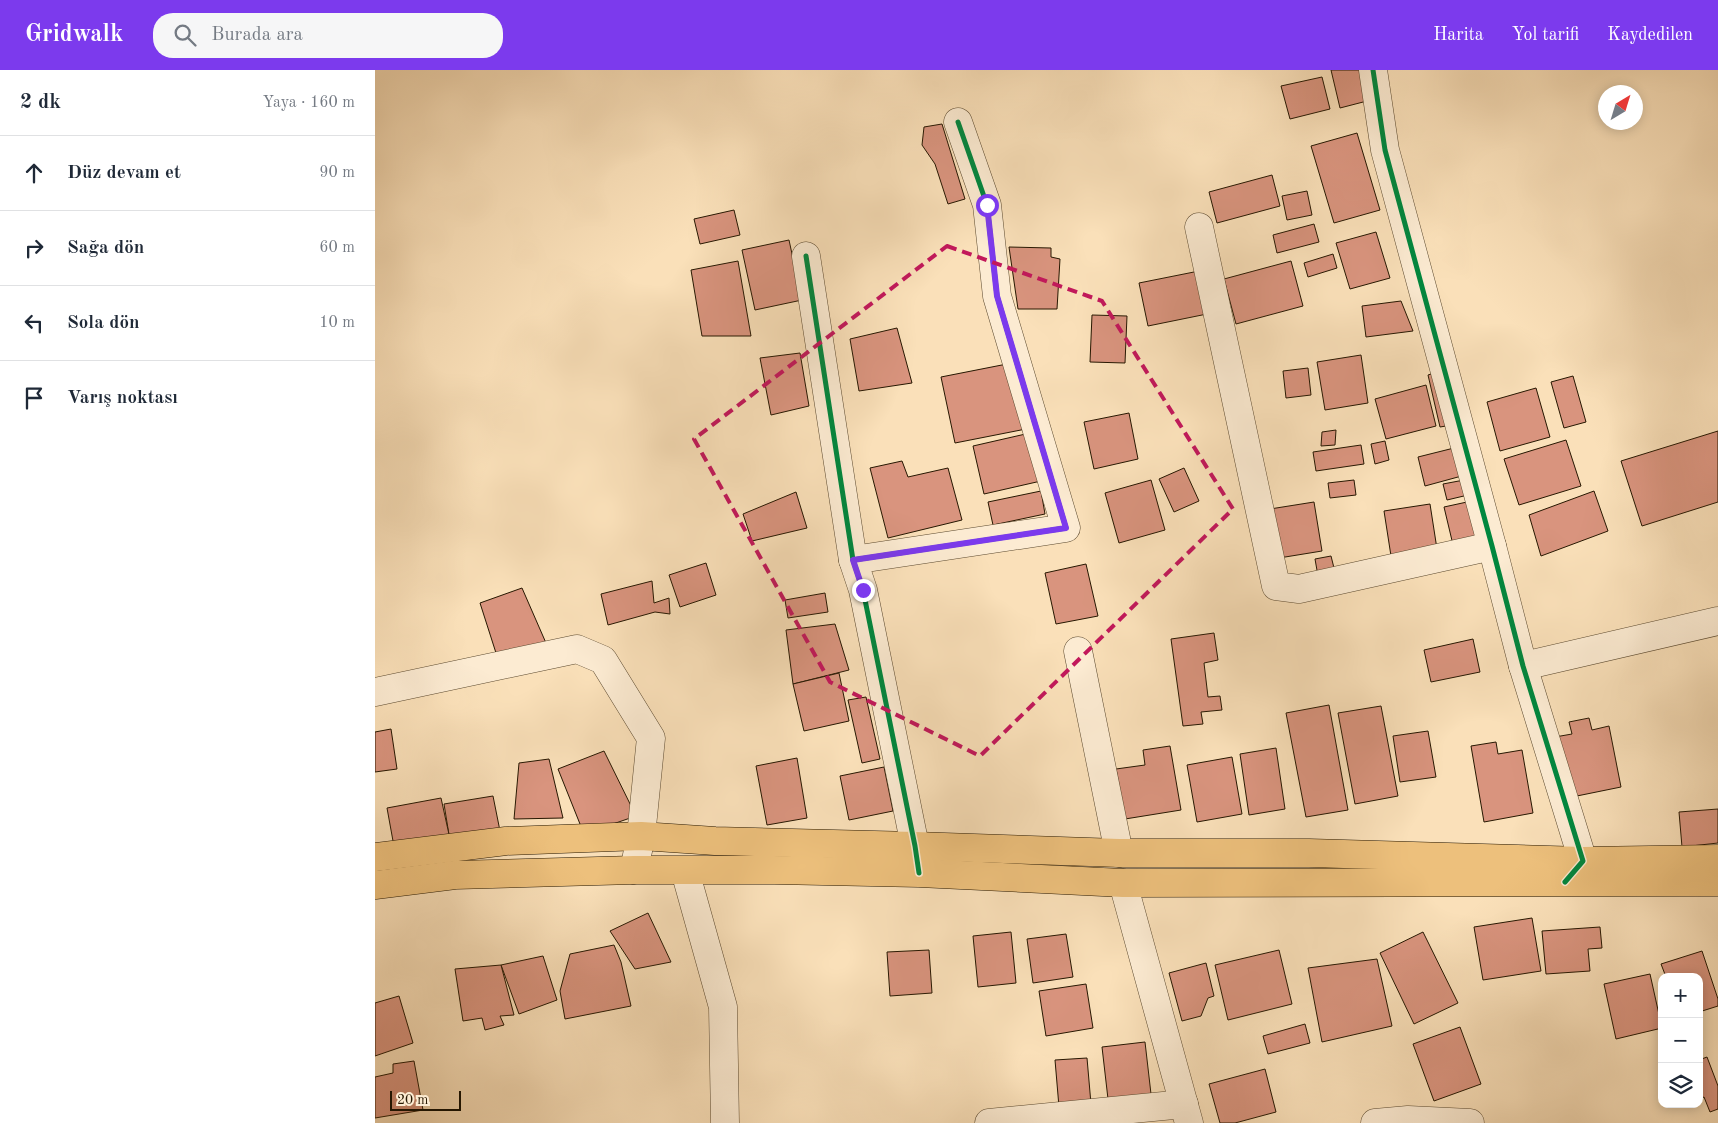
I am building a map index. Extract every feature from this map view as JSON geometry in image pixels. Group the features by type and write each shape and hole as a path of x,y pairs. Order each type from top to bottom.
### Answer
{"highway":[{"path":"375,857 506,841 641,836 715,841 1119,853 1309,853 1583,861 1718,859"},
{"path":"375,886 455,875 634,870 919,873 1123,884 1718,882"}],"street":[{"path":"1373,70 1385,150 1523,666 1583,861 1565,882"},
{"path":"853,560 1066,528 997,296 987,205 958,122"},
{"path":"1199,227 1276,586 1299,589 1492,546"},
{"path":"806,256 853,560 863,590 919,873"},
{"path":"1523,666 1718,621"},
{"path":"375,692 577,649 603,660 651,738 641,836 634,870"},
{"path":"1078,651 1119,853"},
{"path":"685,871 723,1007 725,1123"},
{"path":"989,1123 1186,1113 1123,884"},
{"path":"1375,1123 1408,1120 1470,1123"}],"highlighted area":[{"path":"947,246 1102,301 1233,509 980,756 830,682 694,439"}],"building":[{"path":"1331,70 1360,70 1367,101 1340,108"},
{"path":"1322,77 1330,109 1290,119 1281,86"},
{"path":"942,124 965,199 948,204 935,164 922,145 924,127"},
{"path":"1357,133 1380,210 1334,223 1311,146"},
{"path":"1272,175 1280,206 1217,223 1209,192"},
{"path":"1307,191 1312,215 1287,220 1282,196"},
{"path":"734,210 740,235 700,244 694,219"},
{"path":"1314,224 1319,242 1277,253 1273,235"},
{"path":"1376,232 1390,278 1350,289 1336,243"},
{"path":"789,240 802,300 755,310 742,250"},
{"path":"1009,247 1051,248 1051,257 1060,259 1057,309 1018,309"},
{"path":"1333,254 1337,268 1308,277 1304,263"},
{"path":"738,261 751,336 702,336 691,270"},
{"path":"1291,261 1303,306 1236,324 1224,279"},
{"path":"1199,271 1207,314 1148,326 1139,283"},
{"path":"1401,301 1413,331 1366,337 1362,306"},
{"path":"1092,315 1127,316 1125,363 1090,362"},
{"path":"897,328 912,383 859,391 850,339"},
{"path":"800,353 809,406 771,415 760,358"},
{"path":"1361,355 1368,403 1325,410 1317,362"},
{"path":"1012,363 1026,429 955,443 941,377"},
{"path":"1308,368 1311,395 1286,398 1283,371"},
{"path":"1449,368 1464,423 1440,427 1428,375"},
{"path":"1573,376 1586,422 1564,428 1551,382"},
{"path":"1426,385 1436,426 1386,439 1375,399"},
{"path":"1536,388 1550,437 1500,451 1487,402"},
{"path":"1129,413 1138,459 1094,469 1084,422"},
{"path":"1336,430 1335,445 1321,446 1322,432"},
{"path":"1718,431 1718,502 1642,526 1621,461"},
{"path":"1030,433 1041,481 984,494 973,446"},
{"path":"1566,440 1581,486 1519,505 1504,459"},
{"path":"1385,441 1389,460 1375,464 1371,444"},
{"path":"1361,445 1364,464 1316,471 1313,452"},
{"path":"1462,446 1469,474 1425,486 1418,457"},
{"path":"902,461 908,477 948,468 962,520 888,538 870,468"},
{"path":"1184,468 1199,501 1174,512 1159,479"},
{"path":"1151,480 1165,530 1119,543 1105,493"},
{"path":"1354,480 1356,495 1330,498 1328,483"},
{"path":"1464,480 1468,495 1447,500 1443,484"},
{"path":"1041,491 1045,514 993,525 988,502"},
{"path":"1594,491 1608,531 1541,556 1529,515"},
{"path":"796,492 807,528 752,541 743,514"},
{"path":"1314,502 1322,551 1279,558 1270,509"},
{"path":"1467,502 1477,543 1454,549 1444,507"},
{"path":"1430,504 1437,549 1391,556 1384,511"},
{"path":"1331,556 1335,572 1318,576 1315,559"},
{"path":"706,563 716,595 680,607 669,575"},
{"path":"1086,564 1098,616 1056,624 1045,573"},
{"path":"652,581 654,603 669,598 670,614 655,612 608,625 601,594"},
{"path":"522,588 546,643 496,653 480,603"},
{"path":"825,593 828,612 788,618 785,600"},
{"path":"835,624 849,670 793,684 786,630"},
{"path":"1214,633 1218,660 1204,663 1208,697 1220,696 1222,710 1201,712 1203,724 1183,726 1171,639"},
{"path":"1473,639 1480,672 1431,682 1424,650"},
{"path":"839,673 849,721 804,731 793,684"},
{"path":"866,697 880,759 862,763 848,700"},
{"path":"1329,705 1348,810 1306,817 1286,713"},
{"path":"1381,706 1398,796 1355,804 1338,713"},
{"path":"1589,718 1592,730 1609,726 1621,787 1567,798 1555,737 1572,734 1569,722"},
{"path":"391,729 397,769 375,772 375,732"},
{"path":"1428,731 1436,777 1400,782 1393,736"},
{"path":"1496,742 1498,754 1522,750 1533,813 1484,822 1471,746"},
{"path":"1170,746 1181,810 1125,819 1116,769 1145,765 1143,750"},
{"path":"1276,748 1285,809 1249,815 1240,754"},
{"path":"604,751 636,816 584,834 558,769"},
{"path":"1232,757 1242,814 1197,822 1187,765"},
{"path":"797,758 807,818 767,825 756,766"},
{"path":"549,759 563,818 514,819 519,763"},
{"path":"884,767 893,811 849,820 840,776"},
{"path":"493,796 502,841 451,847 444,804"},
{"path":"441,798 450,839 393,841 387,808"},
{"path":"1718,809 1718,843 1682,847 1679,812"},
{"path":"648,913 671,962 635,969 610,931"},
{"path":"1532,918 1541,971 1483,980 1474,927"},
{"path":"1600,927 1602,948 1588,949 1590,971 1546,974 1542,931"},
{"path":"1011,932 1016,983 978,987 973,936"},
{"path":"1423,932 1458,1003 1414,1024 1380,953"},
{"path":"1066,934 1073,977 1033,983 1027,939"},
{"path":"614,945 621,962 631,1006 565,1019 560,991 570,954"},
{"path":"929,950 932,993 890,996 887,952"},
{"path":"1279,950 1292,1004 1228,1020 1215,965"},
{"path":"1702,951 1718,999 1718,1006 1703,1011 1703,973 1664,973 1661,964"},
{"path":"543,956 557,1000 519,1014 501,965"},
{"path":"1377,959 1392,1026 1322,1042 1308,968"},
{"path":"1206,963 1214,996 1208,998 1201,1016 1182,1021 1169,973"},
{"path":"501,965 514,1015 500,1016 504,1025 485,1030 482,1018 463,1021 455,969"},
{"path":"1650,974 1658,1010 1658,1029 1616,1039 1604,984"},
{"path":"1086,984 1093,1028 1046,1036 1039,991"},
{"path":"399,996 413,1043 375,1056 375,1003"},
{"path":"1305,1024 1310,1043 1268,1054 1263,1036"},
{"path":"1460,1027 1481,1084 1434,1101 1413,1044"},
{"path":"1145,1042 1151,1094 1108,1099 1102,1047"},
{"path":"1707,1057 1718,1086 1718,1109 1710,1112 1703,1097 1703,1058"},
{"path":"1087,1058 1091,1104 1059,1107 1055,1060"},
{"path":"414,1061 423,1110 375,1118 375,1077 393,1073 393,1064"},
{"path":"1265,1069 1276,1112 1235,1123 1220,1123 1209,1084"}],"cycle path":[{"path":"1373,70 1385,150 1523,666 1583,861 1565,882"},
{"path":"853,560 1066,528 997,296 987,205 958,122"},
{"path":"806,256 853,560 863,590 919,873"}],"route":[{"path":"863,590 853,560 1066,528 997,296 987,205"}]}
